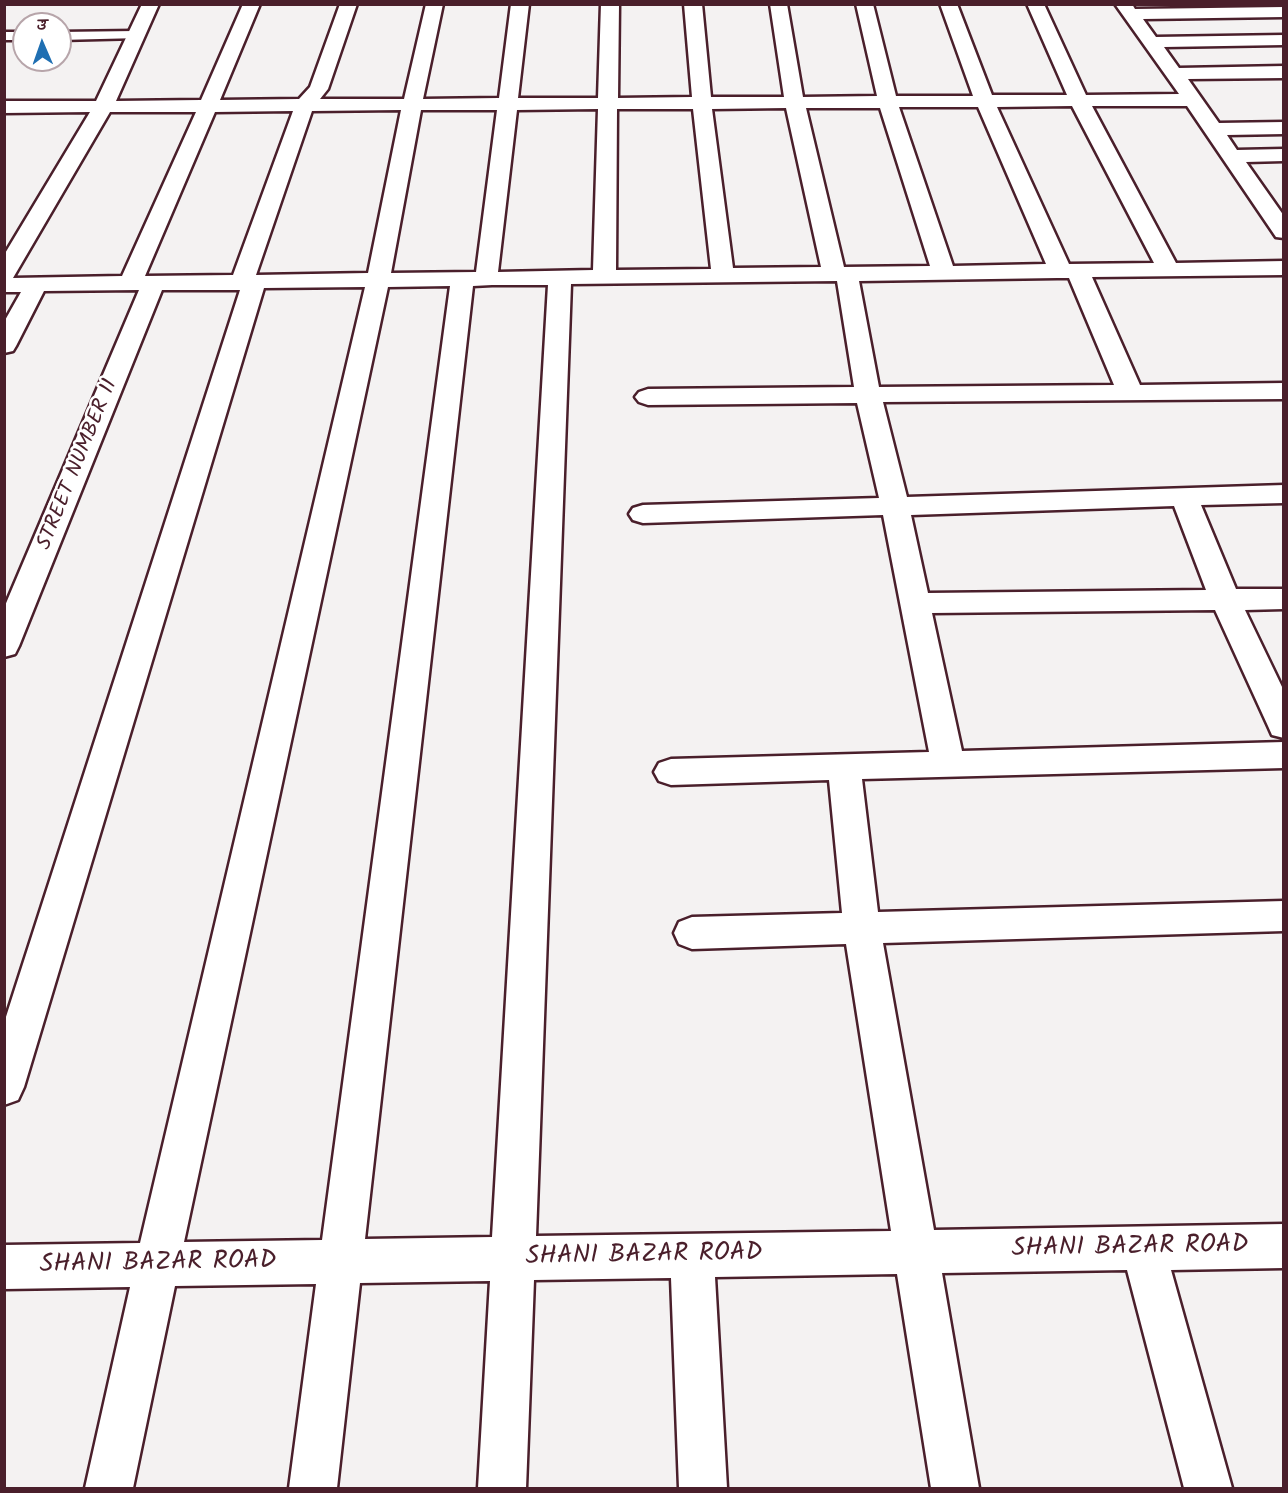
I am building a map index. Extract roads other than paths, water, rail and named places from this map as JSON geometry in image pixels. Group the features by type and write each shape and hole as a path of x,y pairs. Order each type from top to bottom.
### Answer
{"street":[{"path":"4,275 103,107 151,4"},
{"name":"STREET NUMBER 11","path":"4,646 207,106 252,4"},
{"path":"4,1087 304,106 319,89 349,4"},
{"path":"109,1488 378,281 412,105 435,4"},
{"path":"313,1488 474,280 509,104 520,4"},
{"path":"604,278 606,104 610,4"},
{"path":"693,4 702,103 723,276"},
{"path":"778,4 795,103 840,275 895,505 948,764"},
{"path":"864,4 888,102 944,273"},
{"path":"948,4 985,102 1130,392"},
{"path":"1035,4 1079,101 1169,270"},
{"path":"1126,9 1284,12"},
{"path":"1126,9 1232,156 1275,207 1284,232"},
{"path":"1150,42 1284,40"},
{"path":"1174,74 1284,72"},
{"path":"4,107 1193,100"},
{"path":"1213,129 1284,128"},
{"path":"1232,156 1284,155"},
{"path":"4,285 1284,268"},
{"path":"502,1488 560,279"},
{"path":"4,346 36,285"},
{"path":"648,398 1284,391"},
{"path":"643,514 1284,494"},
{"path":"1184,497 1225,599 1284,726"},
{"path":"916,603 1284,599"},
{"path":"671,772 1284,755"},
{"path":"844,767 862,928 955,1488"},
{"path":"692,933 1284,916"},
{"name":"SHANI BAZAR ROAD","path":"4,1267 1284,1246"},
{"path":"1143,1249 1208,1488"},
{"path":"692,1256 703,1488"}],"lane":[{"path":"72,36 135,35"}]}
